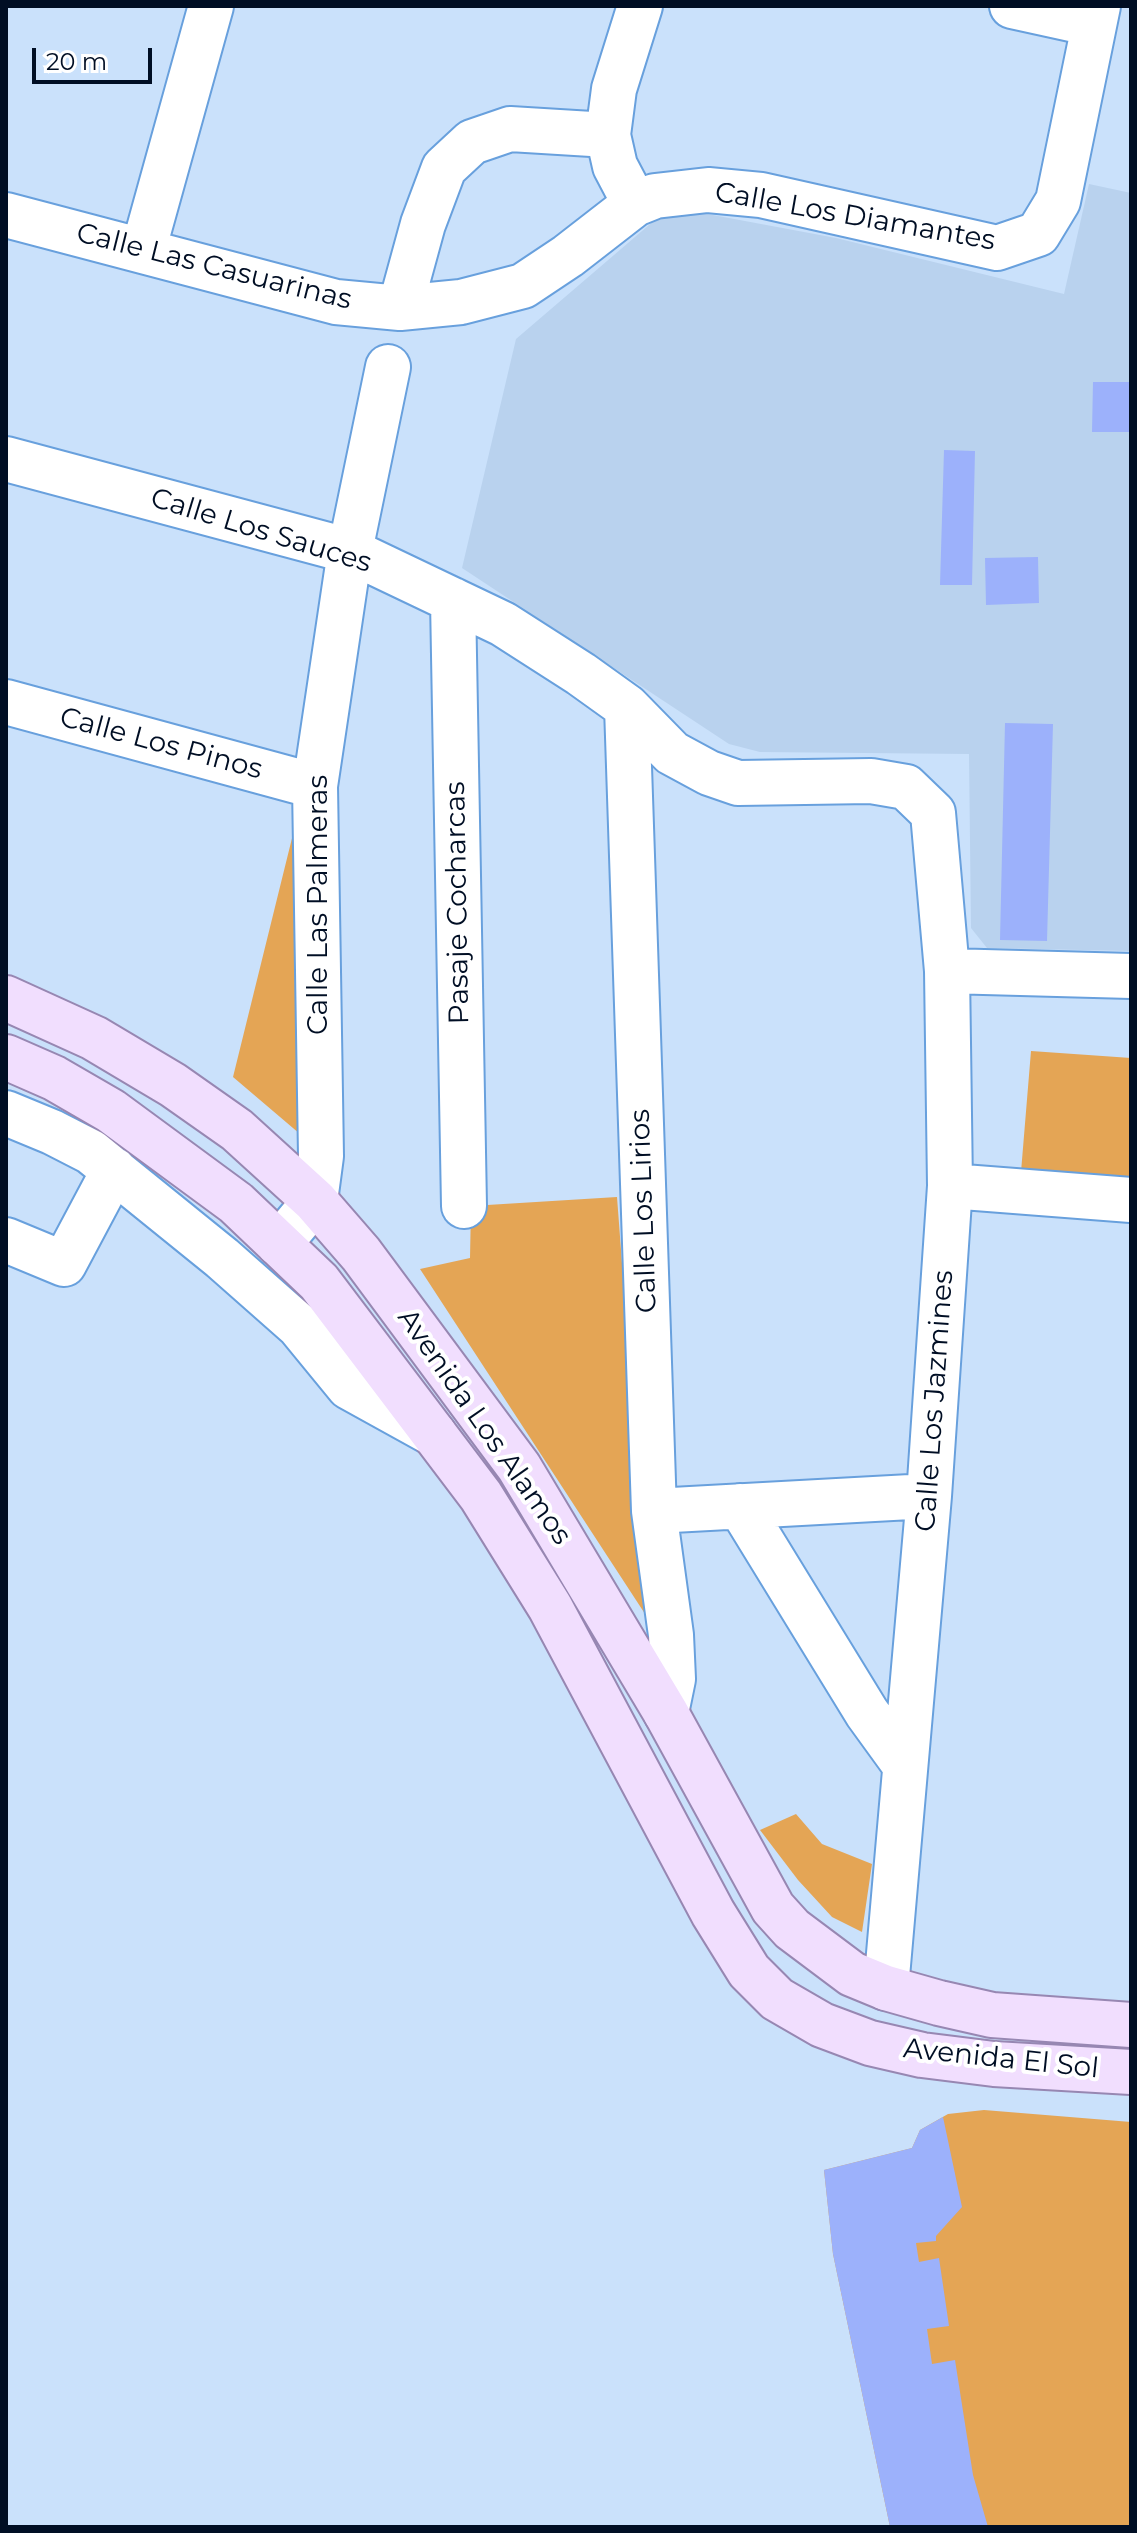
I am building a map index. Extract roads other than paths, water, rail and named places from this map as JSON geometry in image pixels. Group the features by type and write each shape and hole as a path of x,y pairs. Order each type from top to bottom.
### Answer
{"main road":[{"name":"Avenida Los Alamos","path":"6,998 94,1038 173,1085 237,1130 315,1201 361,1254 519,1467 666,1713 773,1908 817,1950 852,1974 886,1988"},
{"name":"Avenida Los Alamos","path":"6,1057 54,1078 111,1111 236,1203 319,1282 481,1496 550,1607 713,1913 749,1971 777,1999 822,2025 870,2043"},
{"name":"Avenida El Sol","path":"886,1988 992,2015 1131,2025"},
{"name":"Avenida El Sol","path":"870,2043 922,2055 994,2064 1131,2072"}],"street":[{"path":"143,251 211,6"},
{"path":"635,204 615,166 608,135 614,89 640,6"},
{"path":"1012,6 1096,15"},
{"name":"Calle Los Diamantes","path":"635,204 655,196 708,190 761,195 997,248 1038,234 1058,201 1096,15"},
{"path":"400,308 423,224 444,168 472,142 510,129 608,135"},
{"name":"Calle Las Casuarinas","path":"6,215 336,302 400,308 461,302 523,286 635,204"},
{"name":"Calle Las Palmeras","path":"315,1201 321,1156 315,786 350,551 388,367"},
{"name":"Calle Los Sauces","path":"6,459 350,551 503,624 627,707 672,753 709,773 738,783 871,781 906,787 933,813"},
{"name":"Pasaje Cocharcas","path":"453,600 464,1206"},
{"name":"Calle Los Pinos","path":"6,702 315,786"},
{"name":"Calle Los Lirios","path":"627,707 654,1511 671,1635 673,1679 666,1713"},
{"name":"Calle Los Jazmines","path":"886,1988 929,1496 950,1186 947,971 933,813"},
{"path":"947,971 1131,976"},
{"path":"6,1113 91,1152 222,1258 299,1326 349,1387 434,1434"},
{"path":"6,1240 64,1264 114,1170"},
{"path":"950,1186 1131,1200"},
{"path":"279,1244 315,1201"},
{"path":"654,1511 929,1496"},
{"path":"740,1506 867,1713 904,1764"}]}
